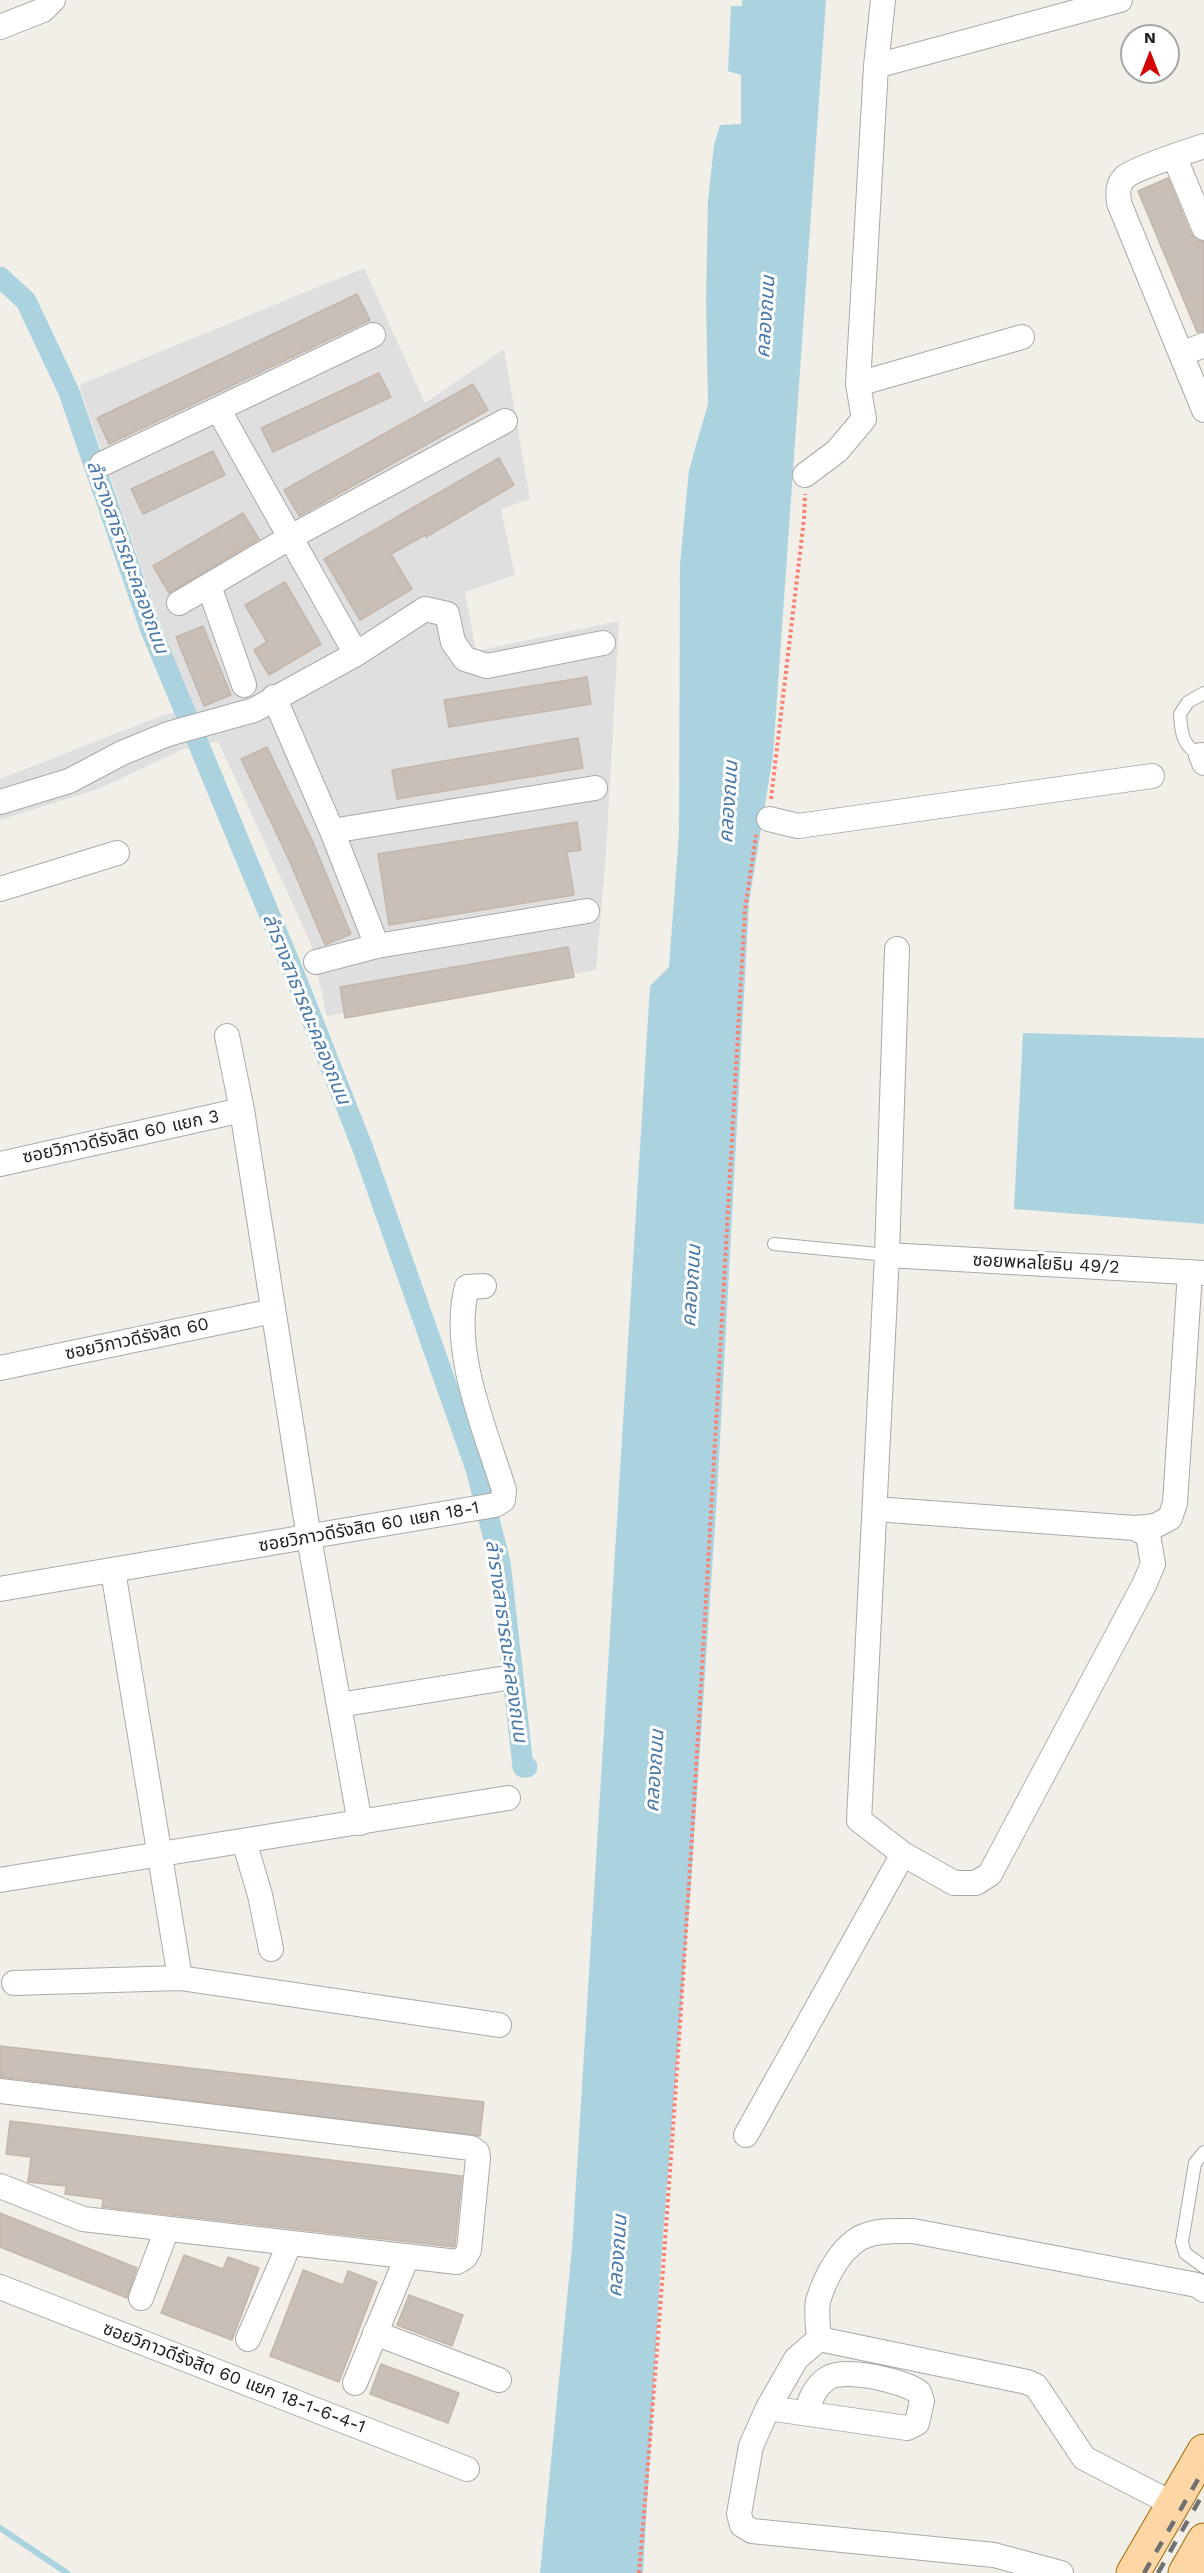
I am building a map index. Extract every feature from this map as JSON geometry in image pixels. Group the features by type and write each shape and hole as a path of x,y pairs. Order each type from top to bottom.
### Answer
{"main road":[{"path":"1133,2573 1204,2451"},
{"path":"1185,2573 1204,2540"}],"street":[{"path":"0,27 44,10 53,0"},
{"path":"806,475 837,451 864,419 858,384 876,66 883,0"},
{"path":"876,66 1119,0"},
{"path":"1204,146 1126,176 1118,188 1119,203 1204,410"},
{"path":"1174,156 1204,228"},
{"path":"102,464 373,335"},
{"path":"858,384 1022,337"},
{"path":"1181,354 1204,345"},
{"path":"218,409 356,654"},
{"path":"179,603 289,538 505,421"},
{"path":"209,586 244,685"},
{"path":"0,802 69,781 122,753 168,734 254,710 356,654 396,625 425,609 447,614 453,642 465,659 487,666 603,642"},
{"path":"274,697 332,831 377,946"},
{"path":"769,819 798,826 1152,776"},
{"path":"332,831 595,788"},
{"path":"0,889 117,853"},
{"path":"316,962 377,946 587,911"},
{"path":"897,949 887,1256 859,1820 903,1854 954,1883 976,1883 990,1874 1154,1564 1148,1535 1134,1528"},
{"path":"227,1035 242,1110 309,1538 360,1822"},
{"name":"ซอยวิภาวดีรังสิต 60 แยก 3","path":"0,1164 242,1110"},
{"name":"ซอยพหลโยธิน 49/2","path":"887,1256 1197,1272"},
{"path":"875,1509 1134,1528 1155,1526 1170,1518 1175,1503 1197,1272"},
{"name":"ซอยวิภาวดีรังสิต 60 แยก 18-1","path":"0,1589 485,1507 504,1500 504,1490 468,1369 462,1338 463,1301 467,1287 484,1286"},
{"name":"ซอยวิภาวดีรังสิต 60","path":"0,1368 273,1311"},
{"path":"113,1571 180,1978"},
{"path":"339,1705 500,1679"},
{"path":"0,1880 508,1798"},
{"path":"244,1841 260,1894 271,1949"},
{"path":"746,2135 903,1854"},
{"path":"14,1983 180,1978 499,2025"},
{"path":"0,2091 471,2148 477,2152 478,2158 469,2250 465,2257 457,2262 83,2219 0,2186"},
{"path":"141,2298 167,2229"},
{"path":"1061,2573 994,2555 752,2531 742,2525 739,2514 751,2446 768,2408 796,2359 819,2338 818,2303 829,2274 844,2252 865,2235 889,2231 913,2231 1197,2285 1204,2290"},
{"path":"248,2338 290,2243"},
{"path":"355,2383 407,2257"},
{"name":"ซอยวิภาวดีรังสิต 60 แยก 18-1-6-4-1","path":"0,2287 467,2469"},
{"path":"375,2333 499,2380"},
{"path":"819,2338 1027,2382 1036,2386 1084,2458 1173,2504"},
{"path":"768,2408 806,2414"}],"lane":[{"path":"1203,758 1185,743 1180,714 1188,702 1204,693"},
{"path":"774,1244 887,1256"},
{"path":"1204,2152 1201,2152 1195,2163 1182,2242 1185,2253 1204,2267"}],"path":[{"path":"639,2573 655,2391 681,1991 746,910 758,819 769,819 804,519 806,475"}],"shaded area":[{"path":"364,268 425,403 504,349 530,499 501,509 515,575 465,592 476,651 619,621 606,854 596,970 327,1016 311,944 218,741 181,750 101,788 0,820 0,779 163,715 190,709 79,385"}],"water":[{"name":"คลองถนน","path":"742,0 826,0 773,756 749,902 717,1495 691,1883 661,2262 643,2573 540,2573 572,2248 650,986 669,967 679,833 680,564 689,470 708,404 706,301 708,201 714,145 720,125 741,124 741,75 728,71 731,6 742,6"},
{"path":"1023,1033 1204,1038 1204,1224 1014,1209"}],"building":[{"path":"1168,178 1191,234 1196,240 1204,242 1204,331 1197,332 1138,191"},
{"path":"357,294 370,320 109,444 97,418"},
{"path":"379,373 391,397 273,452 261,428"},
{"path":"473,384 488,410 299,516 284,490"},
{"path":"213,451 225,475 143,514 131,489"},
{"path":"499,458 514,485 426,537 425,535 391,554 412,589 360,620 324,559"},
{"path":"243,513 259,539 169,593 153,566"},
{"path":"285,582 321,644 269,675 254,650 267,642 245,605"},
{"path":"203,626 231,695 204,706 176,637"},
{"path":"587,677 591,704 449,727 444,700"},
{"path":"578,738 583,768 397,799 392,770"},
{"path":"267,747 312,840 351,934 325,945 290,862 241,759"},
{"path":"577,822 581,850 567,852 574,895 389,925 378,854"},
{"path":"568,947 574,977 345,1018 340,987"},
{"path":"0,2046 484,2102 480,2136 0,2077"},
{"path":"10,2121 462,2176 455,2246 102,2207 103,2199 65,2194 66,2186 28,2182 31,2157 6,2154"},
{"path":"0,2213 137,2268 127,2298 0,2247"},
{"path":"184,2255 223,2269 228,2257 259,2268 232,2340 161,2313"},
{"path":"303,2270 343,2285 348,2271 377,2282 339,2382 270,2356"},
{"path":"409,2295 463,2315 452,2346 397,2325"},
{"path":"381,2364 459,2393 448,2423 370,2394"}],"waterway":[{"name":"ลำรางสาธารณะคลองถนน","path":"0,277 26,301 69,392 151,630 293,971 362,1146 476,1469 500,1562 523,1767 527,1767"},
{"path":"0,2528 67,2573"}],"railway":[{"path":"1144,2573 1204,2469"},
{"path":"1158,2573 1204,2492"}]}
